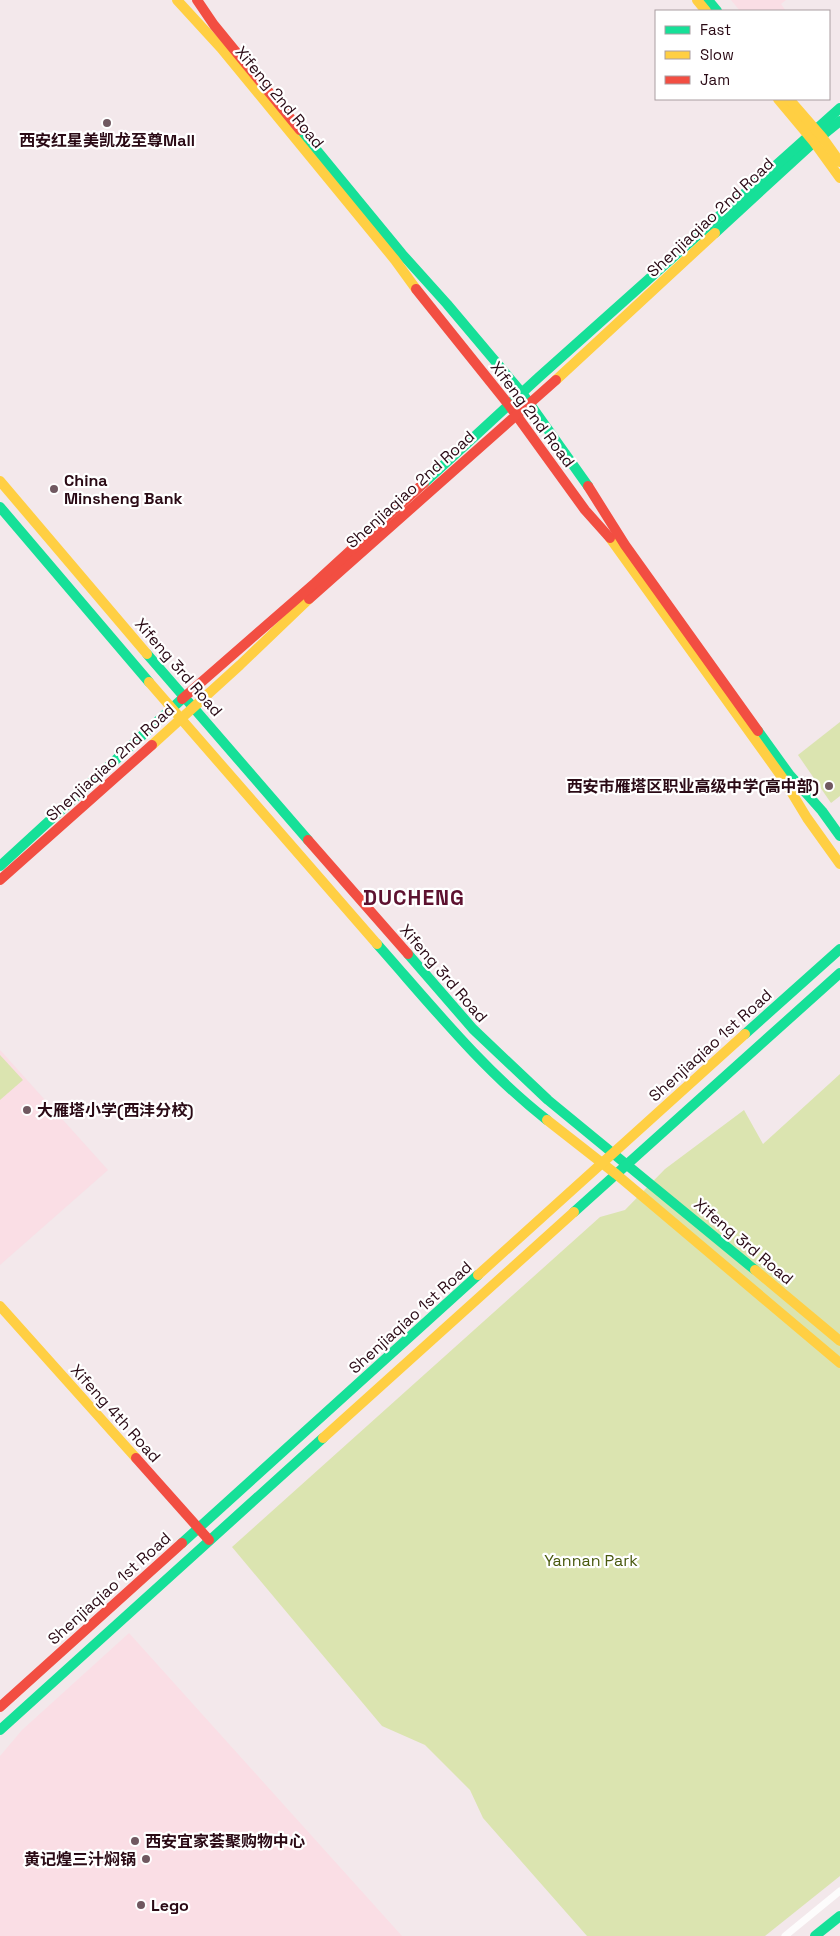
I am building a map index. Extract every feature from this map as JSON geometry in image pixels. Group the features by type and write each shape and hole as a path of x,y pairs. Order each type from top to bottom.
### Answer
{"street":[{"name":"Xifeng 2nd Road","path":"177,0 221,48 395,260 429,307 516,414 585,510 618,549 784,780 807,818 840,864"},
{"name":"Xifeng 2nd Road","path":"197,0 214,25 402,254 522,393 599,501 630,553 789,774 822,811 840,836"},
{"path":"697,0 705,10"},
{"path":"708,0 716,10"},
{"path":"779,100 840,162"},
{"path":"790,100 815,136 840,178"},
{"name":"Shenjiaqiao 2nd Road","path":"0,880 193,708 318,591 415,507 516,414 530,404 815,136 840,108"},
{"name":"Shenjiaqiao 2nd Road","path":"0,866 185,697 329,571 522,393 815,136 840,121"},
{"name":"Xifeng 3rd Road","path":"0,481 193,708 473,1029 548,1100 628,1164 840,1341"},
{"name":"Xifeng 3rd Road","path":"0,506 172,710 462,1041 533,1109 604,1164 840,1363"},
{"name":"Shenjiaqiao 1st Road","path":"0,1707 604,1164 613,1152 840,948"},
{"name":"Shenjiaqiao 1st Road","path":"0,1730 840,973"},
{"name":"Xifeng 4th Road","path":"0,1306 210,1540"},
{"path":"785,1936 840,1891"},
{"path":"815,1936 840,1916"}],"shaded area":[{"path":"731,0 786,0 781,4 785,10 739,10"},
{"name":"大雁塔小学(西沣分校)","path":"0,1050 108,1170 0,1265"},
{"path":"129,1633 402,1936 0,1936 0,1756 22,1730"}],"green space":[{"name":"西安市雁塔区职业高级中学(高中部)","path":"840,722 840,796 831,803 798,755"},
{"path":"0,1055 23,1080 0,1100"},
{"name":"Yannan Park","path":"840,1074 840,1876 765,1936 587,1936 483,1818 470,1790 425,1745 382,1726 232,1547 600,1217 625,1210 665,1169 744,1110 763,1144"}],"traffic: fast":[{"path":"708,0 716,10"},
{"path":"424,483 538,378 840,108"},
{"path":"715,233 814,142 840,121"},
{"path":"300,130 402,254 522,393 588,486"},
{"path":"0,507 149,682"},
{"path":"147,654 308,840"},
{"path":"0,866 182,699"},
{"path":"758,731 789,774 822,811 840,836"},
{"path":"377,944 479,1058 547,1120"},
{"path":"745,1034 840,949"},
{"path":"408,954 473,1029 548,1100 755,1270"},
{"path":"574,1212 840,973"},
{"path":"182,1543 478,1275"},
{"path":"0,1730 323,1438"},
{"path":"815,1936 840,1916"}],"traffic: slow":[{"path":"177,0 221,48 395,260 416,289"},
{"path":"697,0 705,10"},
{"path":"779,100 814,142 840,178"},
{"path":"790,100 822,137 840,162"},
{"path":"556,380 715,233"},
{"path":"0,481 147,654"},
{"path":"610,538 784,780 807,818 840,864"},
{"path":"152,745 309,599"},
{"path":"149,682 377,944"},
{"path":"478,1275 745,1034"},
{"path":"547,1120 616,1174 840,1363"},
{"path":"323,1438 574,1212"},
{"path":"755,1270 840,1341"},
{"path":"0,1306 136,1458"}],"traffic: jam":[{"path":"197,0 214,25 300,130"},
{"path":"416,289 509,405 585,510 610,538"},
{"path":"309,599 556,380"},
{"path":"182,699 315,583 424,483"},
{"path":"588,486 625,545 758,731"},
{"path":"0,880 152,745"},
{"path":"308,840 408,954"},
{"path":"136,1458 209,1540"},
{"path":"0,1707 182,1543"}],"place":[{"name":"西安红星美凯龙至尊Mall","path":"107,123"},
{"name":"China Minsheng Bank","path":"54,489"},
{"name":"西安市雁塔区职业高级中学(高中部)","path":"829,786"},
{"name":"大雁塔小学(西沣分校)","path":"27,1110"},
{"name":"西安宜家荟聚购物中心","path":"135,1841"},
{"name":"黄记煌三汁焖锅","path":"146,1859"},
{"name":"Lego","path":"141,1905"}],"district":[{"name":"DUCHENG","path":"414,898"}]}
